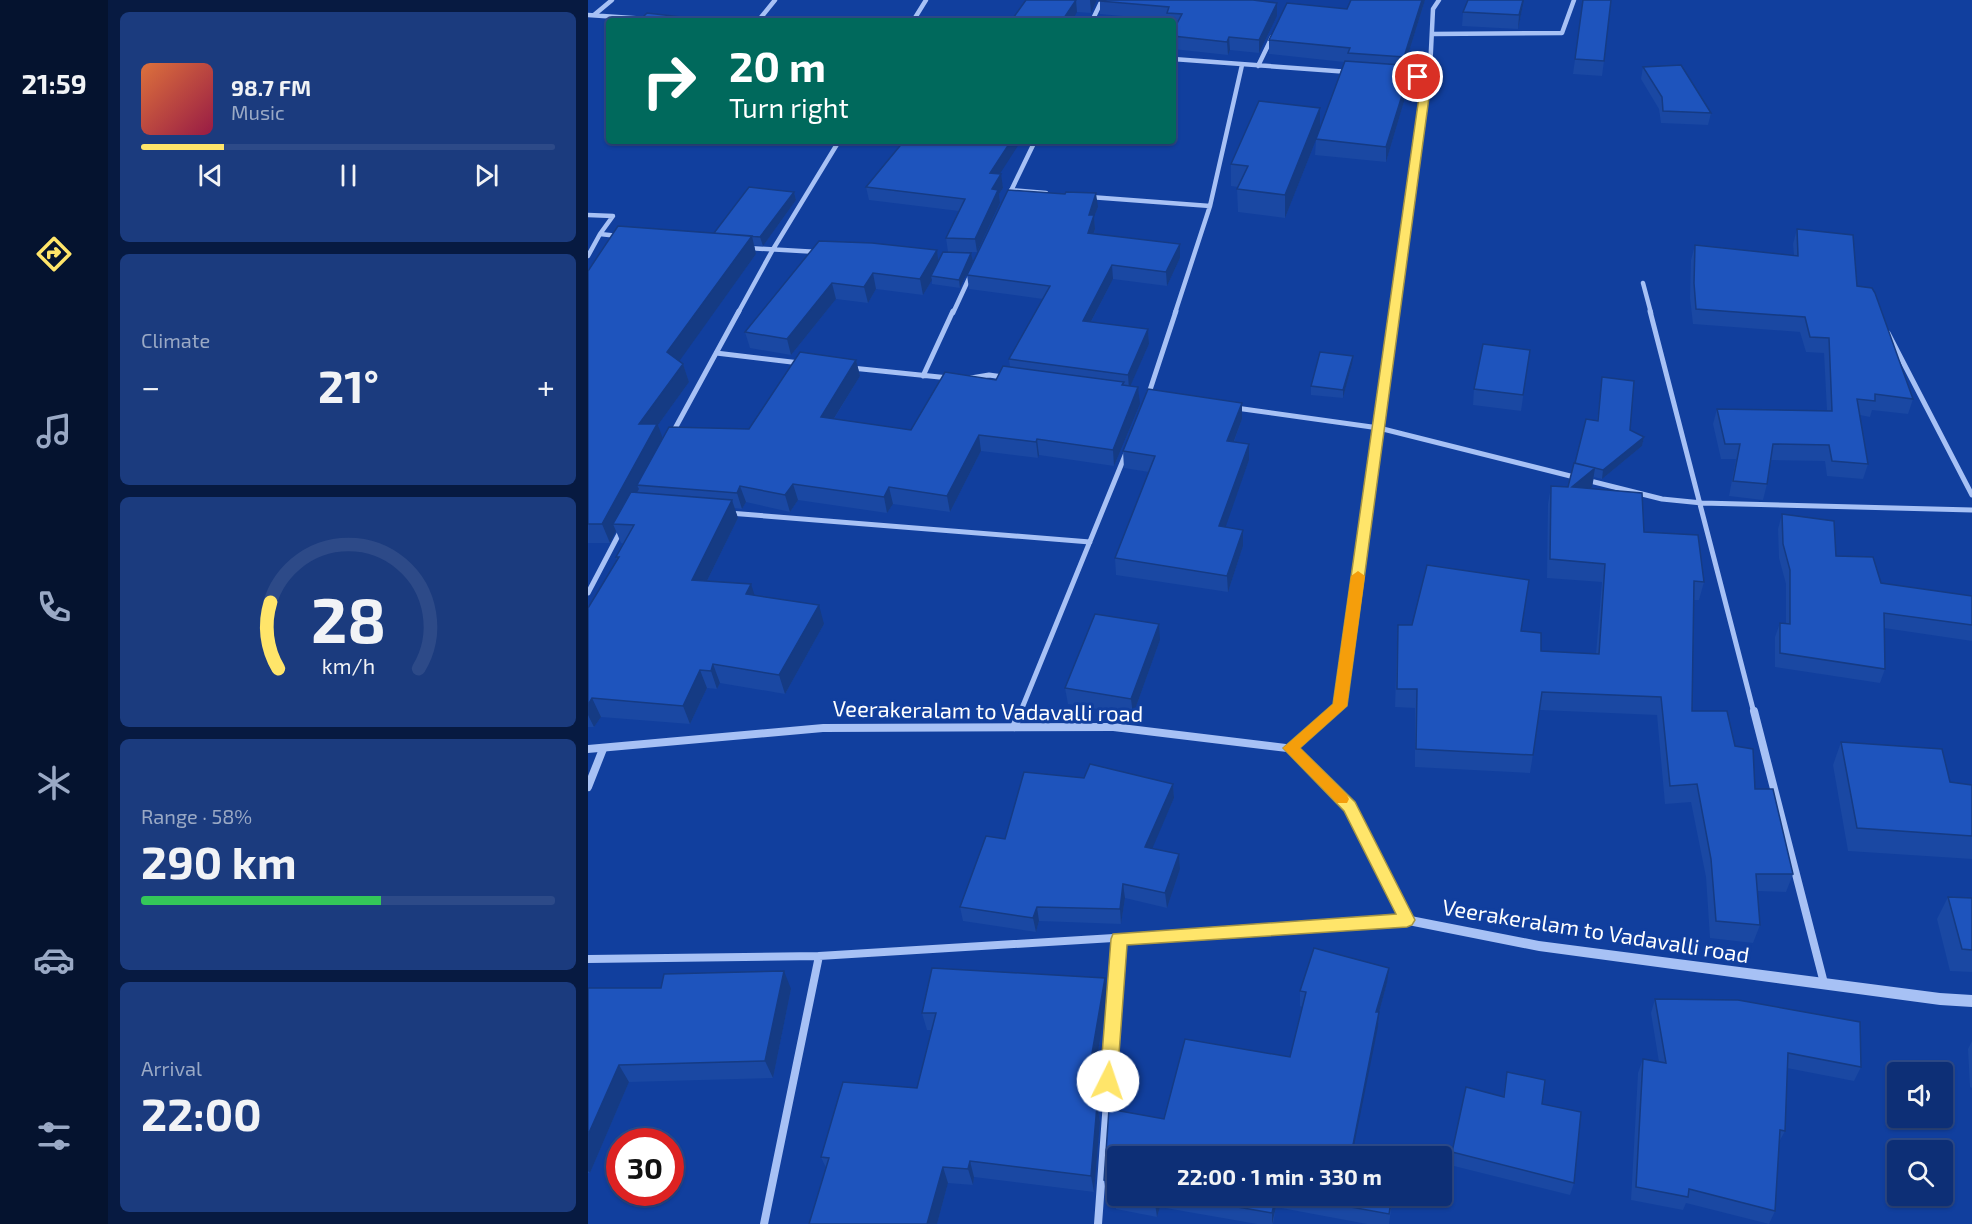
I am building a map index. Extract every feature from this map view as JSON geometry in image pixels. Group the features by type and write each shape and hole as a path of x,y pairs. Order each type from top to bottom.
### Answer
{"street":[{"path":"594,15 612,0"},
{"path":"760,18 775,0"},
{"path":"915,18 926,0"},
{"path":"1093,18 1102,0"},
{"path":"1395,75 1418,77 1430,70 1433,9 1439,0"},
{"path":"1432,34 1562,33 1574,0"},
{"path":"588,15 638,18"},
{"path":"1258,66 1276,28"},
{"path":"1176,59 1361,73"},
{"path":"1144,406 1210,206 1242,65"},
{"path":"1290,748 1340,706 1425,90 1418,77"},
{"path":"667,444 772,251 837,144"},
{"path":"1007,200 1034,144"},
{"path":"1011,190 1058,194"},
{"path":"1081,196 1210,206"},
{"path":"588,215 613,216 588,256"},
{"path":"600,234 623,237"},
{"path":"738,247 772,251 830,252"},
{"path":"923,376 974,268"},
{"path":"1643,283 1702,503 1824,984"},
{"path":"1887,330 1972,495"},
{"path":"716,353 808,363"},
{"path":"842,367 953,378"},
{"path":"963,379 989,375 1011,378"},
{"path":"1137,394 1160,397"},
{"path":"1229,407 1379,428 1662,499 1702,503 1972,510"},
{"path":"1014,727 1128,448"},
{"path":"716,512 1090,542"},
{"path":"588,593 624,524"},
{"name":"Veerakeralam to Vadavalli road","path":"588,749 823,728 1014,727 1113,727 1290,748 1350,807 1407,920 1539,946 1940,999 1972,1001"},
{"path":"588,787 603,749"},
{"path":"588,959 819,956 1407,920"},
{"path":"1098,1224 1119,939"},
{"path":"764,1224 819,956"}],"building":[{"path":"1026,0 1076,0 1064,18 1013,18"},
{"path":"1253,0 1277,3 1259,40 1229,37 1227,42 1176,36 1176,25 1182,14 1167,13 1169,7 1099,1"},
{"path":"1351,0 1422,0 1404,57 1348,53 1350,48 1269,40 1287,3 1347,9"},
{"path":"1468,0 1523,0 1519,15 1463,12"},
{"path":"1583,0 1611,0 1604,61 1575,59"},
{"path":"647,13 690,18 642,18"},
{"path":"1345,61 1401,65 1399,72 1409,73 1386,147 1316,139"},
{"path":"1681,65 1711,113 1663,111 1662,97 1643,67"},
{"path":"1259,101 1320,108 1285,195 1237,189 1248,166 1231,164"},
{"path":"902,144 1009,144 990,173 1001,174 992,189 998,190 975,239 946,238 965,199 866,187"},
{"path":"749,187 794,192 760,237 714,233"},
{"path":"1008,190 1065,194 1066,192 1096,193 1089,215 1094,215 1088,233 1180,244 1166,272 1112,265 1083,321 1148,329 1128,375 1009,359 1050,286 967,275"},
{"path":"618,226 752,236 667,352 683,364 639,424 657,424 602,524 588,524 588,271"},
{"path":"1797,229 1853,235 1857,286 1872,288 1875,293 1913,399 1875,394 1875,401 1857,399 1868,464 1832,461 1829,445 1773,444 1767,484 1733,481 1740,444 1725,444 1717,409 1832,411 1829,338 1810,337 1805,317 1696,309 1695,245 1798,256"},
{"path":"819,241 872,243 937,250 920,279 873,273 864,287 832,283 787,339 745,332"},
{"path":"943,252 971,253 959,280 931,276"},
{"path":"1483,344 1530,350 1523,395 1474,389"},
{"path":"800,352 856,360 821,417 911,430 945,372 996,380 1003,366 1124,382 1122,385 1138,387 1113,450 1037,439 1036,442 979,435 947,496 889,487 884,497 793,484 785,495 740,486 737,493 637,485 669,427 749,429"},
{"path":"1320,352 1353,356 1343,390 1311,386"},
{"path":"1602,377 1634,381 1630,430 1644,437 1603,470 1575,463 1586,419 1598,421"},
{"path":"1148,389 1242,403 1227,441 1249,444 1219,526 1243,530 1227,576 1115,558 1155,456 1123,451"},
{"path":"1574,463 1595,468 1572,487 1642,493 1644,532 1698,535 1704,582 1694,581 1692,711 1727,711 1735,746 1753,749 1755,789 1773,789 1793,874 1756,874 1760,925 1716,921 1711,859 1697,784 1670,786 1661,697 1542,692 1533,755 1416,749 1417,689 1397,689 1398,625 1412,625 1427,565 1529,580 1521,631 1541,633 1541,651 1599,654 1605,564 1550,559 1551,486 1568,487"},
{"path":"631,492 732,500 692,580 751,584 746,594 819,605 779,675 713,664 711,671 700,670 683,706 592,698 588,705 588,608 619,557 616,557 634,525 613,524"},
{"path":"1782,514 1834,521 1836,556 1873,557 1881,583 1972,596 1972,625 1884,613 1885,669 1780,653 1780,623 1790,624 1790,570 1783,544"},
{"path":"1095,614 1159,624 1131,699 1065,688"},
{"path":"1841,742 1942,749 1950,782 1972,785 1972,836 1857,828"},
{"path":"1090,764 1173,784 1145,847 1179,854 1165,893 1123,884 1120,909 1037,907 1033,918 960,907 986,836 1005,839 1024,772 1084,778"},
{"path":"1948,897 1972,898 1972,950 1962,949"},
{"path":"1314,948 1389,968 1376,1012 1379,1012 1353,1146 1107,1146 1107,1180 1104,1180 1109,1109 1164,1119 1185,1039 1290,1057 1306,992 1300,991"},
{"path":"932,968 1105,978 1085,1094 1090,1094 1088,1104 1097,1105 1091,1176 970,1161 968,1169 943,1167 927,1224 809,1224 829,1158 821,1157 843,1082 917,1088 936,1013 922,1013"},
{"path":"784,971 765,1061 619,1065 588,1135 588,988 661,988 664,974"},
{"path":"1655,999 1738,1000 1860,1022 1861,1067 1788,1053 1785,1131 1780,1130 1775,1211 1689,1189 1688,1197 1636,1187 1643,1059 1666,1063"},
{"path":"1507,1072 1545,1080 1542,1104 1581,1112 1574,1183 1452,1152 1466,1087 1504,1097"},
{"path":"1232,1206 1274,1206 1272,1213"},
{"path":"1345,1206 1390,1206 1389,1214"}],"slow traffic":[{"path":"1342,799 1290,748 1340,706 1358,576"}],"route":[{"path":"1108,1081 1119,939 1407,920 1350,807 1290,748 1340,706 1425,90 1418,77"}]}
